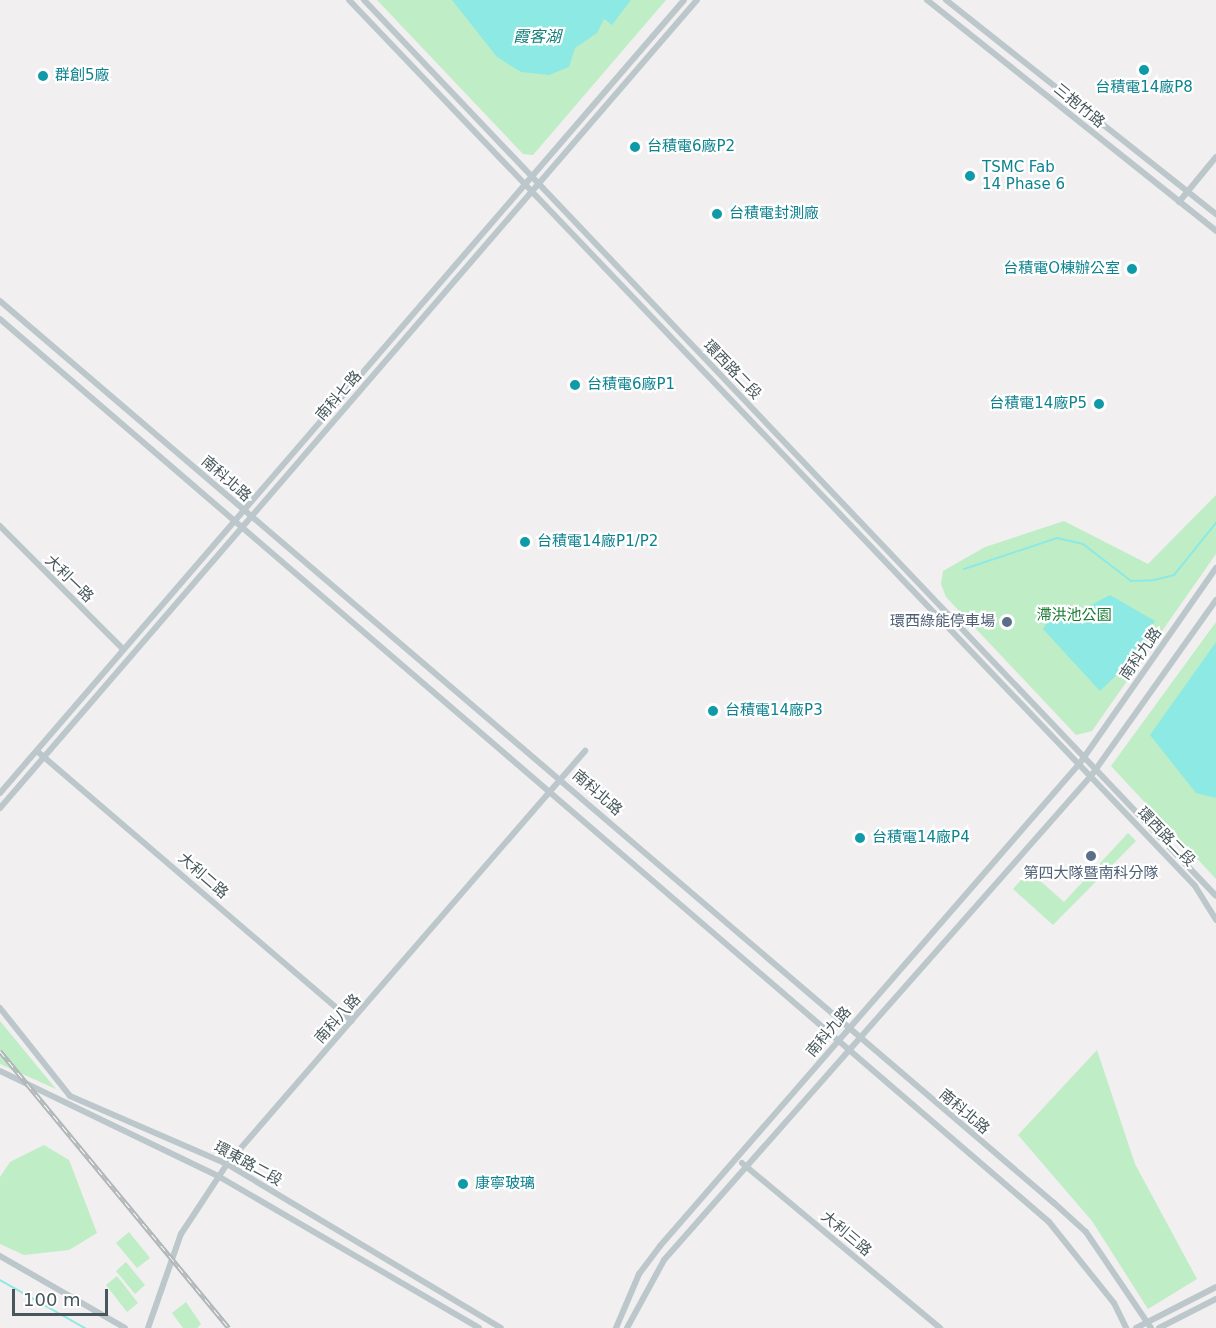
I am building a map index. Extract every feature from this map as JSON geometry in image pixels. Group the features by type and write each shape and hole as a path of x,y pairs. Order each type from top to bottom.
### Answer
{"street":[{"path":"349,0 523,183"},
{"name":"環西路二段","path":"364,0 1085,755 1216,896"},
{"path":"530,175 684,0"},
{"name":"南科七路","path":"0,808 697,0"},
{"name":"三抱竹路","path":"927,0 1216,231"},
{"name":"三抱竹路","path":"946,0 1216,214"},
{"path":"1179,202 1216,157"},
{"name":"南科七路","path":"0,793 38,752 122,648 234,522 530,175"},
{"name":"環西路二段","path":"523,183 1195,886 1216,920"},
{"name":"南科北路","path":"0,301 561,778 1086,1232 1150,1325"},
{"name":"南科北路","path":"0,319 849,1047 1049,1222 1114,1303 1126,1328"},
{"name":"大利一路","path":"0,526 122,648"},
{"name":"南科九路","path":"616,1328 639,1274 848,1027 1080,764 1216,568"},
{"name":"南科九路","path":"627,1328 664,1260 744,1164 1091,776 1216,600"},
{"name":"南科八路","path":"148,1328 181,1234 227,1164 585,751"},
{"name":"大利二路","path":"38,752 352,1020"},
{"name":"環東路二段","path":"0,1008 70,1096 227,1164 501,1328"},
{"name":"環東路二段","path":"0,1071 218,1176 479,1328"},
{"name":"大利三路","path":"737,1158 940,1328"},
{"path":"0,1256 125,1328"},
{"path":"1136,1328 1150,1325 1216,1287"},
{"path":"1160,1328 1216,1299"}],"green space":[{"path":"377,0 666,0 533,155 523,154"},
{"name":"滯洪池公園","path":"1216,495 1216,554 1092,731 1076,735 946,597 941,584 943,571 985,547 1064,521 1148,564"},
{"path":"1216,622 1216,879 1111,766"},
{"path":"1128,833 1136,841 1053,925 1013,889 1029,871 1064,902"},
{"path":"0,1021 56,1089 0,1064"},
{"path":"1097,1050 1135,1164 1197,1279 1148,1309 1092,1221 1018,1135"},
{"path":"44,1145 69,1160 97,1233 69,1250 24,1255 0,1244 0,1177 10,1162"},
{"path":"129,1232 150,1258 137,1268 116,1243"},
{"path":"126,1262 145,1285 135,1294 116,1271"},
{"path":"117,1276 138,1303 127,1312 106,1285"},
{"path":"186,1302 201,1324 197,1328 183,1328 172,1313"}],"water":[{"name":"霞客湖","path":"452,0 631,0 612,25 604,19 597,33 575,48 569,67 549,75 521,72 497,57"},
{"path":"1110,595 1155,621 1128,664 1100,691 1043,629 1050,617 1076,613"},
{"path":"1216,642 1216,798 1196,793 1150,735"}],"waterway":[{"path":"964,569 1057,538 1083,544 1131,581 1154,580 1174,575 1216,523"},
{"path":"0,1280 85,1328"}],"railway":[{"path":"0,1051 229,1328"}],"place":[{"name":"台積電14廠P8","path":"1144,70"},
{"name":"群創5廠","path":"43,76"},
{"name":"台積電6廠P2","path":"635,147"},
{"name":"TSMC Fab 14 Phase 6","path":"970,176"},
{"name":"台積電封測廠","path":"717,214"},
{"name":"台積電O棟辦公室","path":"1132,269"},
{"name":"台積電6廠P1","path":"575,385"},
{"name":"台積電14廠P5","path":"1099,404"},
{"name":"台積電14廠P1/P2","path":"525,542"},
{"name":"環西綠能停車場","path":"1007,622"},
{"name":"台積電14廠P3","path":"713,711"},
{"name":"台積電14廠P4","path":"860,838"},
{"name":"第四大隊暨南科分隊","path":"1091,856"},
{"name":"康寧玻璃","path":"463,1184"}]}
